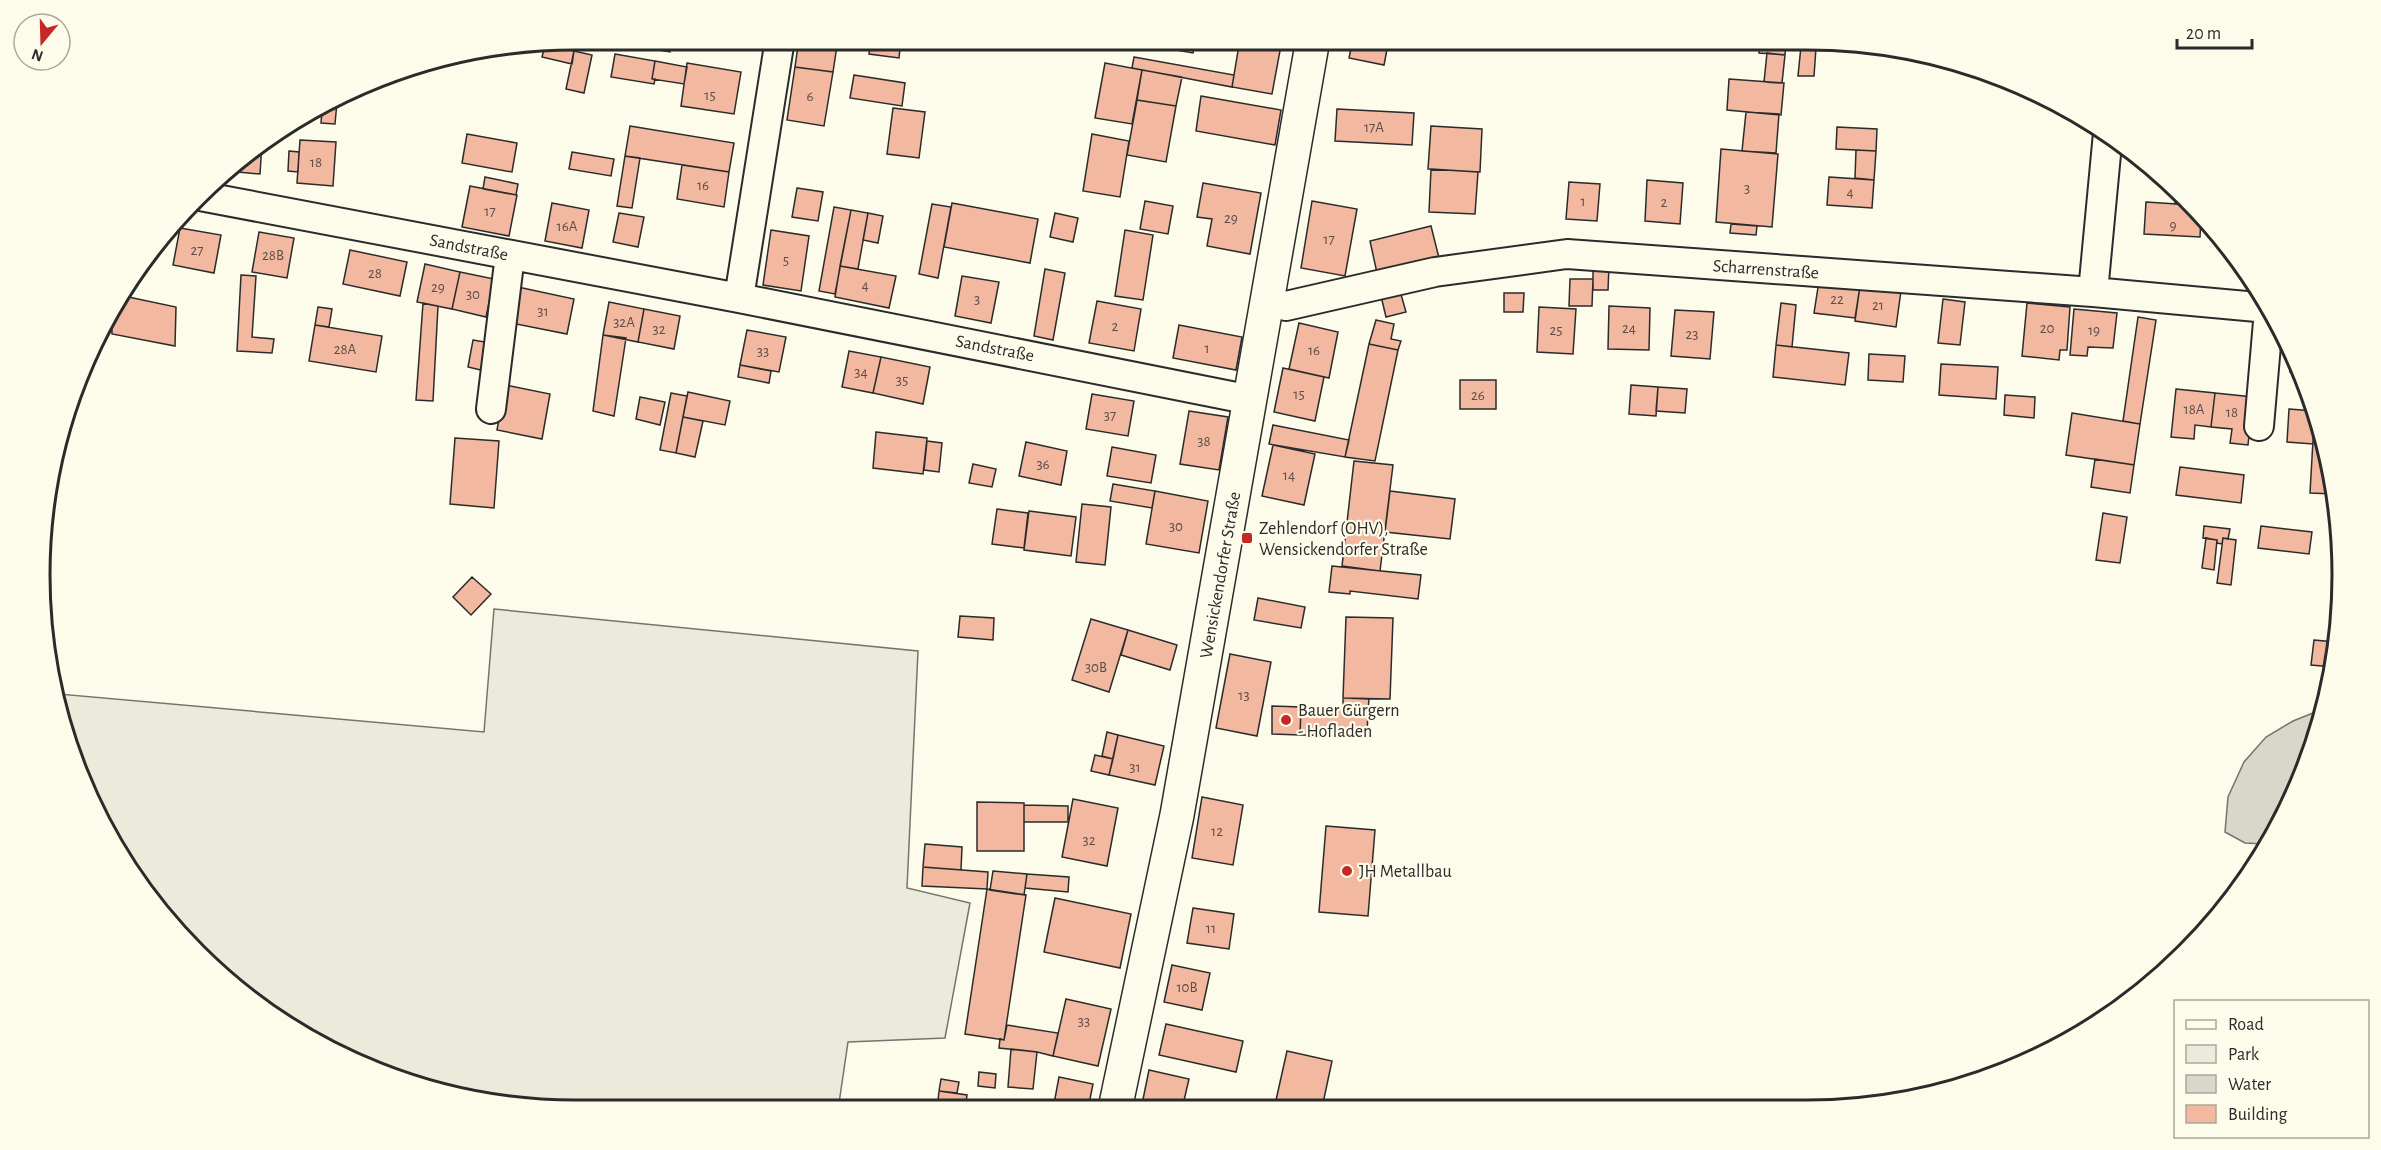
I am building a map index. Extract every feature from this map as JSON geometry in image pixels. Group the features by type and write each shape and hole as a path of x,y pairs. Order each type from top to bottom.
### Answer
{"main road":[{"name":"Wensickendorfer Straße","path":"1117,1100 1177,815 1311,50"}],"street":[{"path":"739,298 778,50"},
{"path":"2093,292 2107,144"},
{"name":"Sandstraße","path":"209,198 739,298 1251,399"},
{"name":"Scharrenstraße","path":"1268,302 1286,306 1435,272 1567,254 2093,292 2259,308"},
{"path":"491,409 510,255"},
{"path":"2259,426 2268,325"}],"green space":[{"path":"494,609 918,651 907,888 970,903 945,1038 848,1042 839,1100 541,1099 472,1090 406,1073 343,1046 283,1012 255,992 203,947 158,895 120,838 77,744 63,694 484,732"}],"water":[{"path":"2313,713 2291,776 2261,838 2257,844 2245,843 2225,832 2228,797 2244,762 2266,737 2293,721"}],"building":[{"path":"797,50 836,50 833,72 795,67"},
{"path":"870,50 900,50 899,58 869,54"},
{"path":"1175,50 1194,50 1193,53"},
{"path":"1238,50 1280,50 1272,94 1232,87"},
{"path":"1351,50 1387,50 1384,65 1349,58"},
{"path":"1759,50 1785,50 1785,55 1759,53"},
{"path":"1801,50 1816,50 1814,76 1798,76"},
{"path":"544,51 574,51 572,64 542,57"},
{"path":"574,51 592,55 584,93 566,89"},
{"path":"1767,53 1785,55 1782,83 1764,82"},
{"path":"615,54 655,61 652,79 655,79 654,84 611,77"},
{"path":"1134,57 1234,75 1232,87 1132,68"},
{"path":"655,61 687,67 684,84 652,79"},
{"path":"687,63 741,72 734,114 681,106"},
{"path":"1105,63 1142,70 1132,124 1095,118"},
{"path":"795,67 833,72 824,126 787,120"},
{"path":"1142,70 1182,77 1176,106 1137,100"},
{"path":"854,75 905,83 902,106 850,98"},
{"path":"1729,79 1784,83 1781,115 1727,110"},
{"path":"1201,96 1281,110 1275,145 1196,131"},
{"path":"1137,100 1176,106 1166,162 1127,155"},
{"path":"337,107 335,124 321,123 322,115"},
{"path":"893,108 925,112 919,158 887,154"},
{"path":"1337,109 1414,113 1412,145 1335,141"},
{"path":"1746,112 1779,114 1776,153 1742,151"},
{"path":"630,126 734,143 729,172 625,156"},
{"path":"1431,126 1482,129 1480,172 1428,169"},
{"path":"1837,127 1877,129 1876,151 1836,149"},
{"path":"467,134 517,143 512,172 462,163"},
{"path":"1092,134 1129,141 1120,197 1083,191"},
{"path":"300,140 336,142 333,186 297,183"},
{"path":"1721,149 1778,154 1772,227 1716,222"},
{"path":"1856,150 1876,151 1874,180 1855,178"},
{"path":"289,151 299,152 298,172 288,171"},
{"path":"572,152 614,159 611,176 569,169"},
{"path":"261,153 260,174 238,172"},
{"path":"625,156 640,158 632,208 617,206"},
{"path":"682,165 729,172 724,207 677,199"},
{"path":"1431,169 1478,172 1475,214 1429,212"},
{"path":"485,177 518,184 516,195 483,189"},
{"path":"1829,177 1874,180 1872,208 1827,205"},
{"path":"1647,180 1683,183 1680,224 1645,221"},
{"path":"1569,182 1600,184 1597,221 1566,219"},
{"path":"1203,183 1261,193 1250,254 1207,246 1212,219 1197,217"},
{"path":"470,186 517,195 509,236 462,227"},
{"path":"797,188 823,192 818,221 792,217"},
{"path":"1145,201 1173,206 1168,234 1140,229"},
{"path":"1312,201 1357,209 1345,276 1301,268"},
{"path":"2146,202 2179,204 2200,228 2200,237 2144,234"},
{"path":"552,203 589,210 582,248 545,241"},
{"path":"952,203 1038,219 1030,263 944,247"},
{"path":"932,204 951,207 938,278 919,274"},
{"path":"834,207 851,210 835,294 819,291"},
{"path":"851,210 868,213 858,269 840,266"},
{"path":"619,213 644,217 638,247 613,242"},
{"path":"868,213 883,216 878,243 863,240"},
{"path":"1055,213 1078,218 1073,242 1050,237"},
{"path":"1731,224 1757,226 1756,235 1730,233"},
{"path":"1431,226 1439,258 1377,273 1370,241"},
{"path":"181,228 221,235 214,273 173,265"},
{"path":"771,230 809,236 801,291 763,285"},
{"path":"1125,230 1153,235 1143,300 1115,296"},
{"path":"259,232 294,238 287,278 252,272"},
{"path":"350,250 407,262 400,296 343,284"},
{"path":"425,264 460,272 452,309 417,302"},
{"path":"840,266 896,276 889,308 835,297"},
{"path":"1593,266 1609,266 1608,290 1593,290"},
{"path":"1045,269 1065,273 1053,340 1034,336"},
{"path":"460,272 494,279 486,317 452,309"},
{"path":"241,275 256,276 252,337 274,339 272,353 237,351"},
{"path":"962,276 999,282 991,323 955,316"},
{"path":"1570,279 1593,279 1592,306 1569,306"},
{"path":"1819,281 1860,286 1855,318 1814,313"},
{"path":"1860,286 1901,291 1896,327 1855,321"},
{"path":"518,287 574,299 567,334 511,323"},
{"path":"1400,291 1406,312 1386,317 1381,296"},
{"path":"1504,293 1524,293 1523,312 1504,312"},
{"path":"129,297 176,307 175,346 112,334 112,328"},
{"path":"1943,299 1965,302 1960,345 1938,343"},
{"path":"1097,301 1141,309 1134,351 1089,343"},
{"path":"609,302 644,309 638,342 603,335"},
{"path":"423,303 438,306 433,401 416,400"},
{"path":"1781,303 1796,305 1792,347 1776,345"},
{"path":"2027,303 2070,307 2067,350 2060,350 2059,360 2022,356"},
{"path":"1609,306 1650,308 1649,350 1608,349"},
{"path":"318,307 332,309 329,327 315,325"},
{"path":"1539,307 1576,309 1573,354 1537,352"},
{"path":"644,309 680,316 674,349 638,342"},
{"path":"2074,309 2117,313 2113,348 2088,347 2087,356 2070,355"},
{"path":"1675,310 1714,312 1710,359 1671,356"},
{"path":"2138,317 2156,320 2140,424 2123,421"},
{"path":"1376,320 1394,324 1391,339 1401,341 1398,350 1369,344"},
{"path":"1299,323 1338,332 1329,378 1289,369"},
{"path":"315,325 382,336 376,372 309,361"},
{"path":"1179,325 1242,337 1236,370 1173,358"},
{"path":"747,330 786,337 779,372 740,365"},
{"path":"603,335 626,338 614,416 593,411"},
{"path":"473,340 491,343 485,371 468,367"},
{"path":"1369,344 1398,350 1375,461 1345,457"},
{"path":"1776,345 1849,353 1845,385 1773,377"},
{"path":"849,351 881,357 873,393 842,387"},
{"path":"1869,354 1905,356 1903,382 1868,380"},
{"path":"881,357 930,367 923,404 873,393"},
{"path":"1941,364 1998,367 1996,399 1939,395"},
{"path":"740,365 771,371 769,383 738,377"},
{"path":"1283,368 1324,377 1315,421 1274,412"},
{"path":"1460,380 1496,380 1496,409 1460,409"},
{"path":"505,385 550,394 542,439 497,430"},
{"path":"1631,385 1658,387 1656,416 1629,414"},
{"path":"1658,387 1687,389 1685,413 1656,411"},
{"path":"2176,389 2215,393 2211,427 2195,425 2194,439 2171,437"},
{"path":"688,392 730,401 725,425 683,417"},
{"path":"671,393 687,396 676,453 660,450"},
{"path":"2215,393 2253,397 2248,445 2230,443 2232,429 2211,427"},
{"path":"1092,394 1134,401 1128,436 1086,429"},
{"path":"2005,395 2035,397 2034,418 2004,415"},
{"path":"640,397 665,402 660,425 636,419"},
{"path":"2289,409 2305,410 2313,436 2313,444 2287,442"},
{"path":"1189,411 1228,417 1219,470 1180,464"},
{"path":"2072,413 2140,424 2134,465 2066,455"},
{"path":"683,417 703,421 695,457 676,453"},
{"path":"1273,425 1349,440 1345,457 1269,444"},
{"path":"876,432 927,438 923,474 873,468"},
{"path":"455,438 499,441 494,508 450,504"},
{"path":"2313,440 2325,494 2310,493"},
{"path":"927,441 942,443 939,472 924,470"},
{"path":"1026,442 1067,451 1061,485 1019,476"},
{"path":"1273,445 1315,454 1304,505 1262,496"},
{"path":"1112,447 1156,455 1151,483 1107,476"},
{"path":"2095,459 2134,465 2130,493 2091,487"},
{"path":"1354,461 1393,465 1380,571 1342,566"},
{"path":"973,464 996,469 992,487 969,483"},
{"path":"2180,467 2244,475 2241,503 2176,495"},
{"path":"1113,484 1155,491 1152,508 1110,501"},
{"path":"1155,491 1208,501 1199,553 1146,544"},
{"path":"1390,491 1455,499 1450,539 1385,532"},
{"path":"1082,504 1111,507 1105,565 1076,562"},
{"path":"997,509 1028,513 1024,548 992,544"},
{"path":"1029,511 1076,517 1071,556 1024,550"},
{"path":"2103,513 2127,517 2120,563 2096,560"},
{"path":"2204,526 2230,529 2228,539 2223,538 2222,544 2217,543 2217,540 2203,538"},
{"path":"2261,526 2312,532 2309,554 2258,548"},
{"path":"2206,538 2217,540 2214,570 2202,568"},
{"path":"2223,538 2236,540 2231,585 2217,583"},
{"path":"1332,566 1421,575 1418,599 1350,591 1350,594 1329,592"},
{"path":"472,577 491,594 471,615 453,597"},
{"path":"1258,598 1305,607 1301,628 1254,620"},
{"path":"960,616 994,618 993,640 958,637"},
{"path":"1346,617 1393,618 1390,699 1343,698"},
{"path":"1091,619 1128,630 1109,692 1072,680"},
{"path":"1128,630 1177,645 1170,670 1121,655"},
{"path":"2314,640 2327,641 2323,666 2311,665"},
{"path":"1230,654 1271,662 1257,736 1216,728"},
{"path":"1343,698 1369,699 1368,710 1343,708"},
{"name":"Bauer Gürgern - Hofladen","path":"1272,706 1301,707 1300,735 1272,734"},
{"path":"1301,707 1368,710 1367,736 1300,735"},
{"path":"1107,732 1118,735 1113,759 1102,756"},
{"path":"1118,735 1164,746 1155,785 1109,775"},
{"path":"1095,755 1113,759 1109,775 1091,771"},
{"path":"1202,797 1243,805 1233,865 1192,858"},
{"path":"1073,799 1118,808 1107,866 1062,857"},
{"path":"977,802 1024,803 1024,851 977,851"},
{"path":"1024,805 1068,806 1068,822 1024,822"},
{"name":"JH Metallbau","path":"1326,826 1375,830 1368,916 1319,912"},
{"path":"925,844 962,847 961,870 923,867"},
{"path":"923,867 988,872 987,889 922,886"},
{"path":"993,871 1027,874 1024,895 990,890"},
{"path":"1027,874 1069,877 1068,892 1025,888"},
{"path":"987,889 1026,895 1004,1040 965,1034"},
{"path":"1055,898 1131,914 1120,968 1044,952"},
{"path":"1193,908 1234,914 1229,949 1187,943"},
{"path":"1172,965 1210,973 1202,1010 1164,1002"},
{"path":"1066,999 1111,1009 1098,1066 1053,1056"},
{"path":"1166,1024 1243,1041 1236,1072 1159,1055"},
{"path":"1007,1025 1058,1033 1053,1056 999,1048 1000,1039 1004,1040"},
{"path":"1011,1049 1037,1052 1033,1089 1008,1087"},
{"path":"1287,1051 1332,1061 1324,1100 1276,1100"},
{"path":"1149,1070 1189,1079 1184,1100 1143,1100"},
{"path":"979,1072 996,1074 995,1088 978,1086"},
{"path":"1059,1077 1093,1084 1090,1100 1055,1100"},
{"path":"941,1079 959,1082 957,1093 939,1091"},
{"path":"939,1091 967,1095 966,1100 938,1100"}],"place":[{"name":"Zehlendorf (OHV), Wensickendorfer Straße","path":"1247,538"},
{"name":"Bauer Gürgern - Hofladen","path":"1286,720"},
{"name":"JH Metallbau","path":"1347,871"}]}
